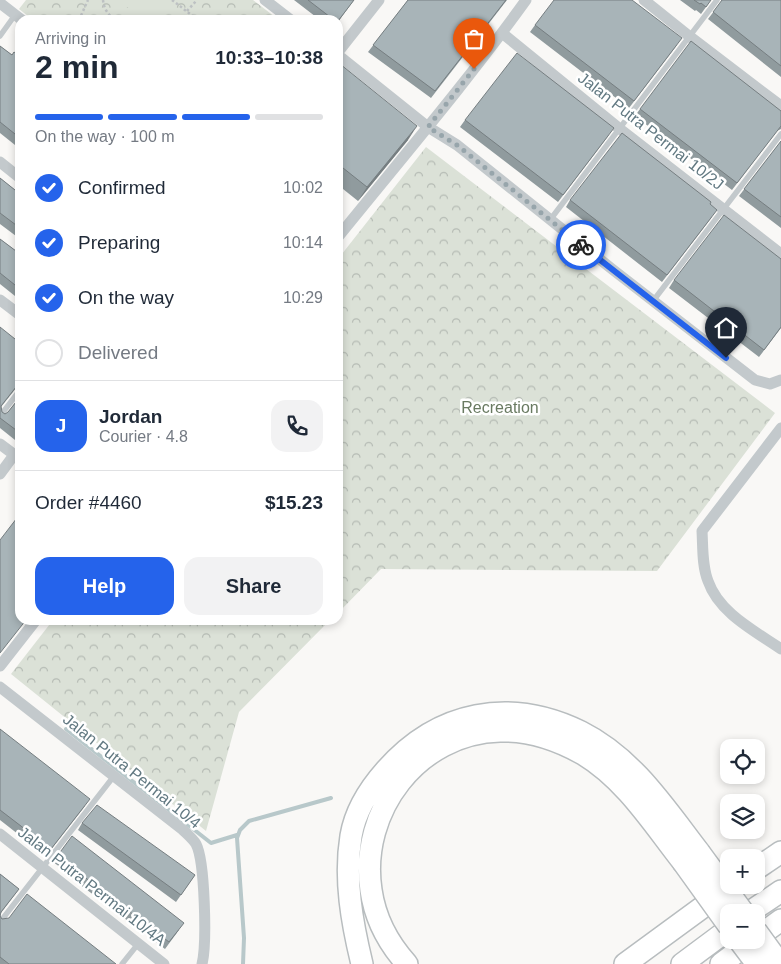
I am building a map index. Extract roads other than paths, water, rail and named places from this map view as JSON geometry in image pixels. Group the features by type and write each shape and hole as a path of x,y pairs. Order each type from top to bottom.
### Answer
{"highway":[{"path":"362,964 350,897 350,849 351,835 365,800 378,778 414,742 435,729 454,721 483,715 504,713 527,714 550,720 583,733 615,754 642,779 691,857 720,910"},
{"path":"407,964 389,941 377,915 369,877 370,848 378,819 400,781 421,760 446,745 485,732 500,731 536,735 558,741 584,755 616,780 735,904"},
{"path":"765,863 781,852"},
{"path":"762,904 781,891"},
{"path":"625,964 721,894"},
{"path":"765,932 781,920"},
{"path":"682,964 720,934"},
{"path":"765,943 780,964"},
{"path":"720,964 741,949"},
{"path":"746,949 757,964"}],"street":[{"path":"265,0 284,15"},
{"path":"343,47 379,0"},
{"path":"343,231 428,127 526,0"},
{"path":"644,0 781,106"},
{"path":"0,3 15,16"},
{"name":"Jalan Putra Permai 10/2J","path":"502,33 620,129 781,254"},
{"path":"343,58 428,127 457,145 755,380 770,384 781,380"},
{"path":"0,162 15,174"},
{"path":"0,300 15,311"},
{"path":"781,428 702,531 708,582 716,597 729,612 781,649"},
{"path":"0,444 15,455"},
{"path":"0,474 15,459"},
{"path":"0,666 32,625"},
{"name":"Jalan Putra Permai 10/4","path":"0,687 183,830 196,843 200,856 205,923 202,964"},
{"name":"Jalan Putra Permai 10/4A","path":"0,834 164,964"}],"lane":[{"path":"550,220 717,0"},
{"path":"0,36 15,21"},
{"path":"653,301 781,134"},
{"path":"0,416 15,396"},
{"path":"0,922 114,776"},
{"path":"122,964 138,944"}],"waterway":[{"path":"66,729 211,843 237,835"},
{"path":"243,964 244,938 237,838 240,830 249,821 331,798"}],"park label":[{"name":"Recreation","path":"500,407"}]}
